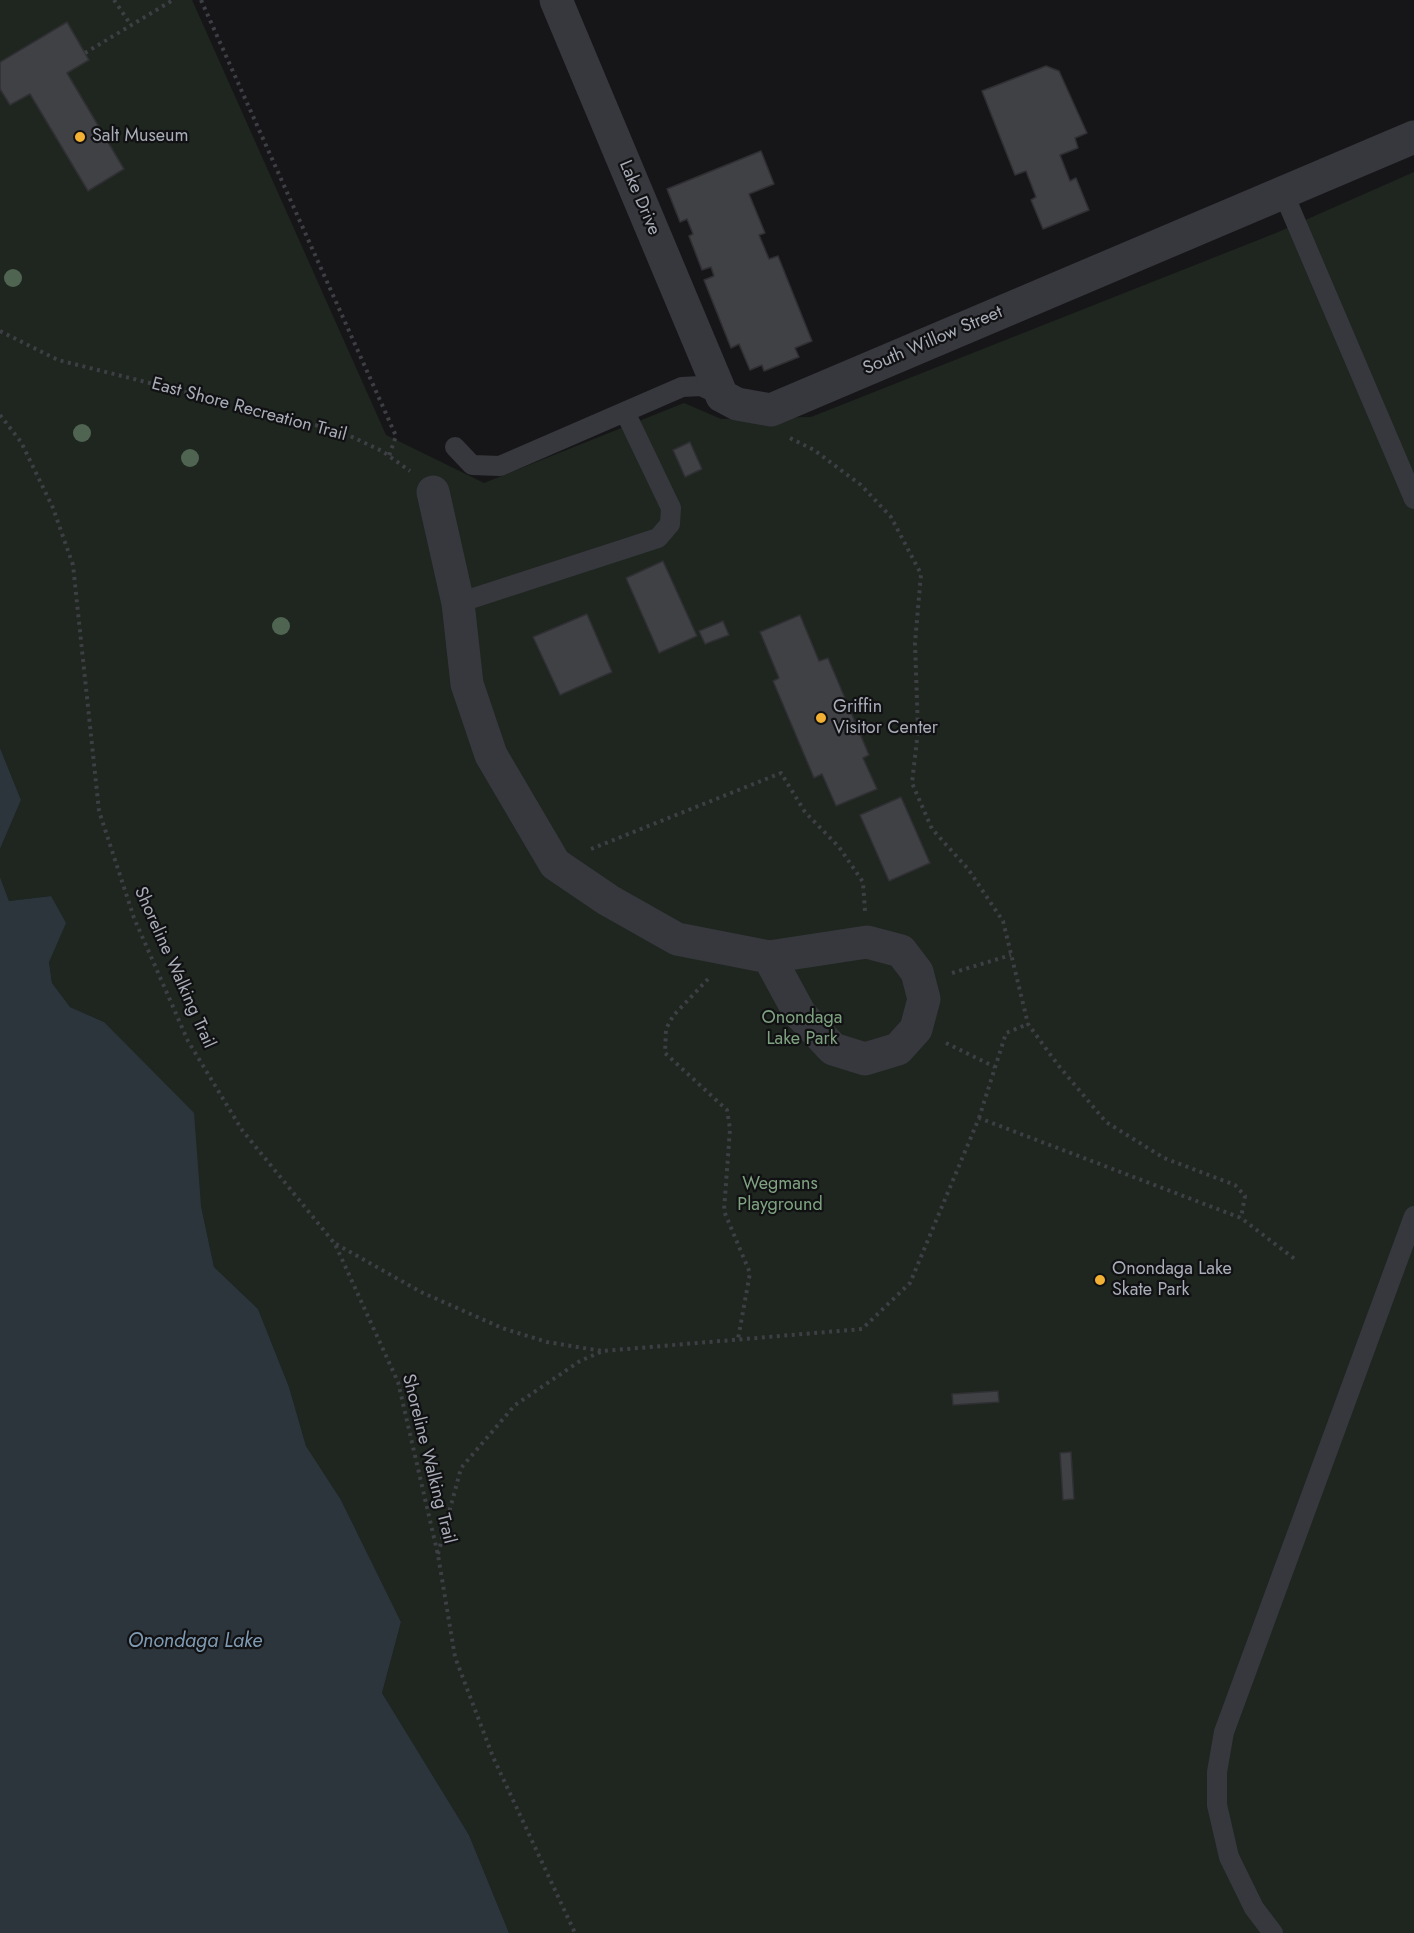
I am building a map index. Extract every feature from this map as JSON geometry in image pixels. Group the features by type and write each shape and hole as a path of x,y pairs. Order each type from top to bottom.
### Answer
{"street":[{"name":"Lake Drive","path":"556,0 722,396"},
{"name":"South Willow Street","path":"722,396 736,404 771,410 1414,137"},
{"path":"433,492 458,603 467,684 491,755 555,864 608,900 677,939 769,957 867,942 901,951 917,972 924,999 916,1029 898,1049 865,1059 833,1049 800,1014 769,957"}],"lane":[{"path":"1283,192 1414,499"},
{"name":"South Willow Street","path":"455,447 472,465 500,466 682,387 700,386 722,396"},
{"path":"458,603 658,538 670,524 671,508 625,412"},
{"path":"1273,1933 1254,1908 1229,1857 1217,1805 1217,1772 1224,1732 1414,1216"}],"path":[{"path":"114,0 131,25"},
{"path":"85,53 174,0"},
{"path":"201,0 396,436 388,456"},
{"name":"East Shore Recreation Trail","path":"0,331 58,360 305,422 348,435 388,456 433,492"},
{"path":"754,407 779,432 814,450 861,485 891,517 911,551 921,574 915,643 918,731 912,783 932,829 968,869 1003,921 1028,1024 1058,1065 1106,1122 1164,1158 1235,1185 1245,1196 1241,1218"},
{"name":"Shoreline Walking Trail","path":"0,415 21,442 49,499 73,565 99,811 134,918 188,1041 242,1130 335,1244 398,1382 438,1555 455,1657 493,1757 575,1933"},
{"path":"555,864 781,773 805,812 839,847 863,882 867,942"},
{"path":"715,947 713,973 673,1016 666,1029 665,1053 727,1110 730,1129 724,1211 750,1273 738,1339"},
{"path":"920,982 1011,955"},
{"path":"335,1244 421,1292 502,1328 547,1342 603,1351 862,1329 910,1283 979,1118 1006,1033 1028,1024"},
{"path":"916,1029 995,1067"},
{"path":"979,1118 1241,1218 1296,1260"},
{"path":"438,1555 461,1468 515,1405 580,1361 603,1351"}],"green space":[{"name":"Onondaga Lake Park","path":"0,0 192,0 386,435 484,483 684,403 721,419 811,417 1276,233 1414,172 1414,1933 509,1933 469,1835 382,1693 401,1622 341,1500 306,1446 289,1387 258,1309 214,1267 201,1206 104,1022 70,1007 52,983 49,961 51,896 9,901 0,877 0,849 21,800 0,748"}],"water":[{"path":"0,748 21,800 0,849"},
{"name":"Onondaga Lake","path":"0,877 9,901 51,896 66,923 49,962 52,983 70,1007 104,1022 194,1113 201,1206 214,1267 258,1309 289,1387 306,1446 341,1500 401,1622 382,1693 469,1835 509,1933 0,1933"}],"building":[{"name":"Salt Museum","path":"67,22 89,60 67,73 124,169 88,191 30,94 10,105 0,89 0,62"},
{"path":"1046,66 1059,71 1087,133 1075,138 1078,148 1060,155 1070,181 1076,178 1089,210 1043,229 1031,200 1036,197 1026,171 1015,175 982,91"},
{"path":"761,151 774,184 749,194 765,233 759,235 769,259 778,256 812,341 795,348 799,357 764,371 762,365 750,370 739,344 731,348 704,280 714,276 711,267 702,270 689,236 693,234 687,219 680,222 667,189"},
{"path":"690,442 702,469 685,477 673,450"},
{"path":"663,561 697,636 659,653 626,578"},
{"path":"587,614 612,672 560,695 533,637"},
{"name":"Griffin Visitor Center","path":"800,615 819,661 828,658 869,755 863,758 877,789 836,806 822,774 814,778 773,681 779,678 760,632"},
{"path":"723,621 729,635 705,644 699,631"},
{"path":"901,797 930,863 889,881 860,815"},
{"path":"998,1391 999,1402 953,1405 952,1394"},
{"path":"1071,1452 1074,1499 1063,1500 1060,1453"}],"place":[{"name":"Salt Museum","path":"80,137"},
{"name":"Griffin Visitor Center","path":"821,718"},
{"name":"Onondaga Lake Skate Park","path":"1100,1280"}],"park label":[{"name":"Wegmans Playground","path":"780,1195"}]}
